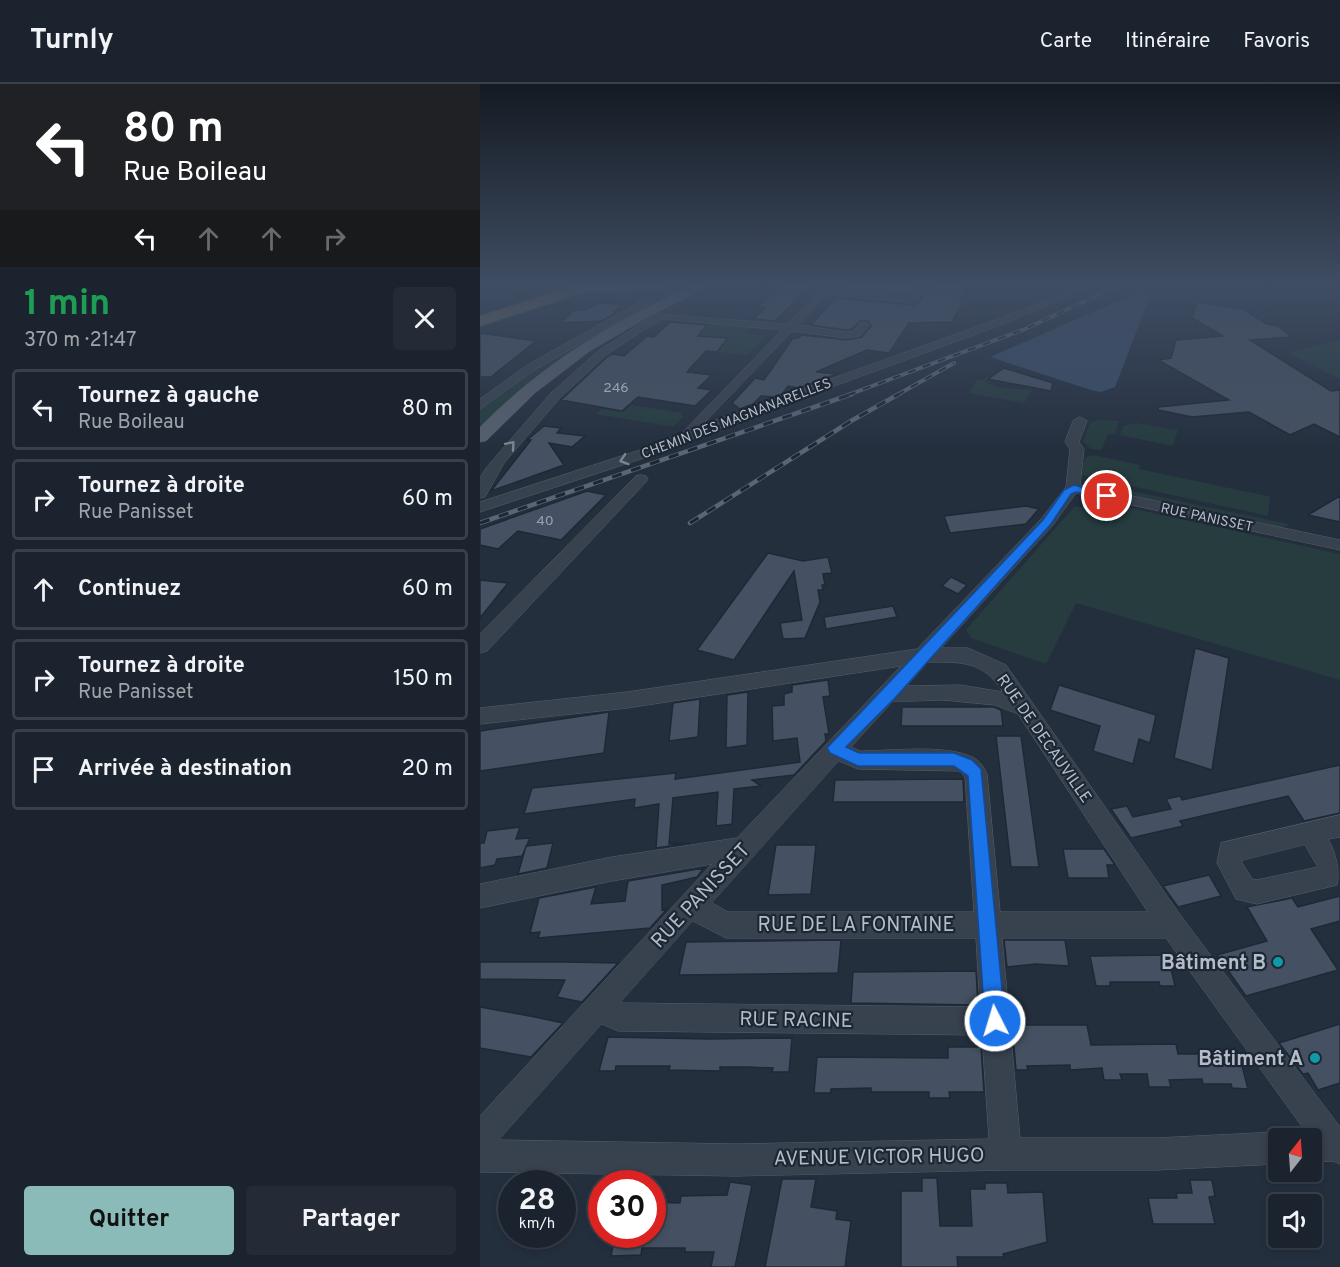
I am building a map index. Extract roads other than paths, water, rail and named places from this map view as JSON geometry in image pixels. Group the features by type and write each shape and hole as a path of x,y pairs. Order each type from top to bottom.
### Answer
{"main road":[{"path":"480,437 516,402 561,365 599,339"}],"street":[{"path":"480,405 530,368 582,339"},
{"path":"480,494 488,472 568,380 619,339"},
{"path":"683,438 777,339"},
{"name":"CHEMIN DES MAGNANARELLES","path":"480,506 651,451 953,339"},
{"path":"1074,488 1072,484 1077,449 1072,442 1080,421"},
{"path":"480,646 641,479"},
{"name":"RUE PANISSET","path":"480,1139 697,898 835,748 890,694 1047,522 1068,492 1074,488 1340,545"},
{"name":"RUE DE DECAUVILLE","path":"480,716 627,700 925,656 968,655 999,670 1172,925 1328,1146"},
{"path":"890,694 980,692 1010,700 1028,710"},
{"path":"835,748 858,760 954,760 967,764 976,774 1006,1154"},
{"path":"1310,832 1340,826"},
{"path":"480,896 612,869 743,848"},
{"name":"RUE DE LA FONTAINE","path":"697,898 702,912 726,925 1172,925"},
{"name":"RUE RACINE","path":"599,1006 618,1017 995,1021"},
{"name":"AVENUE VICTOR HUGO","path":"480,1156 736,1160 1006,1154 1157,1154 1268,1148"}],"water":[{"path":"1031,339 1134,339 1115,387 1101,392 990,357"}],"railway":[{"path":"848,395 998,339"},
{"path":"897,395 954,363"},
{"path":"480,523 852,394"},
{"path":"690,523 851,421 899,394"}],"place":[{"name":"Bâtiment B","path":"1278,962"},
{"name":"Bâtiment A","path":"1315,1058"}]}
